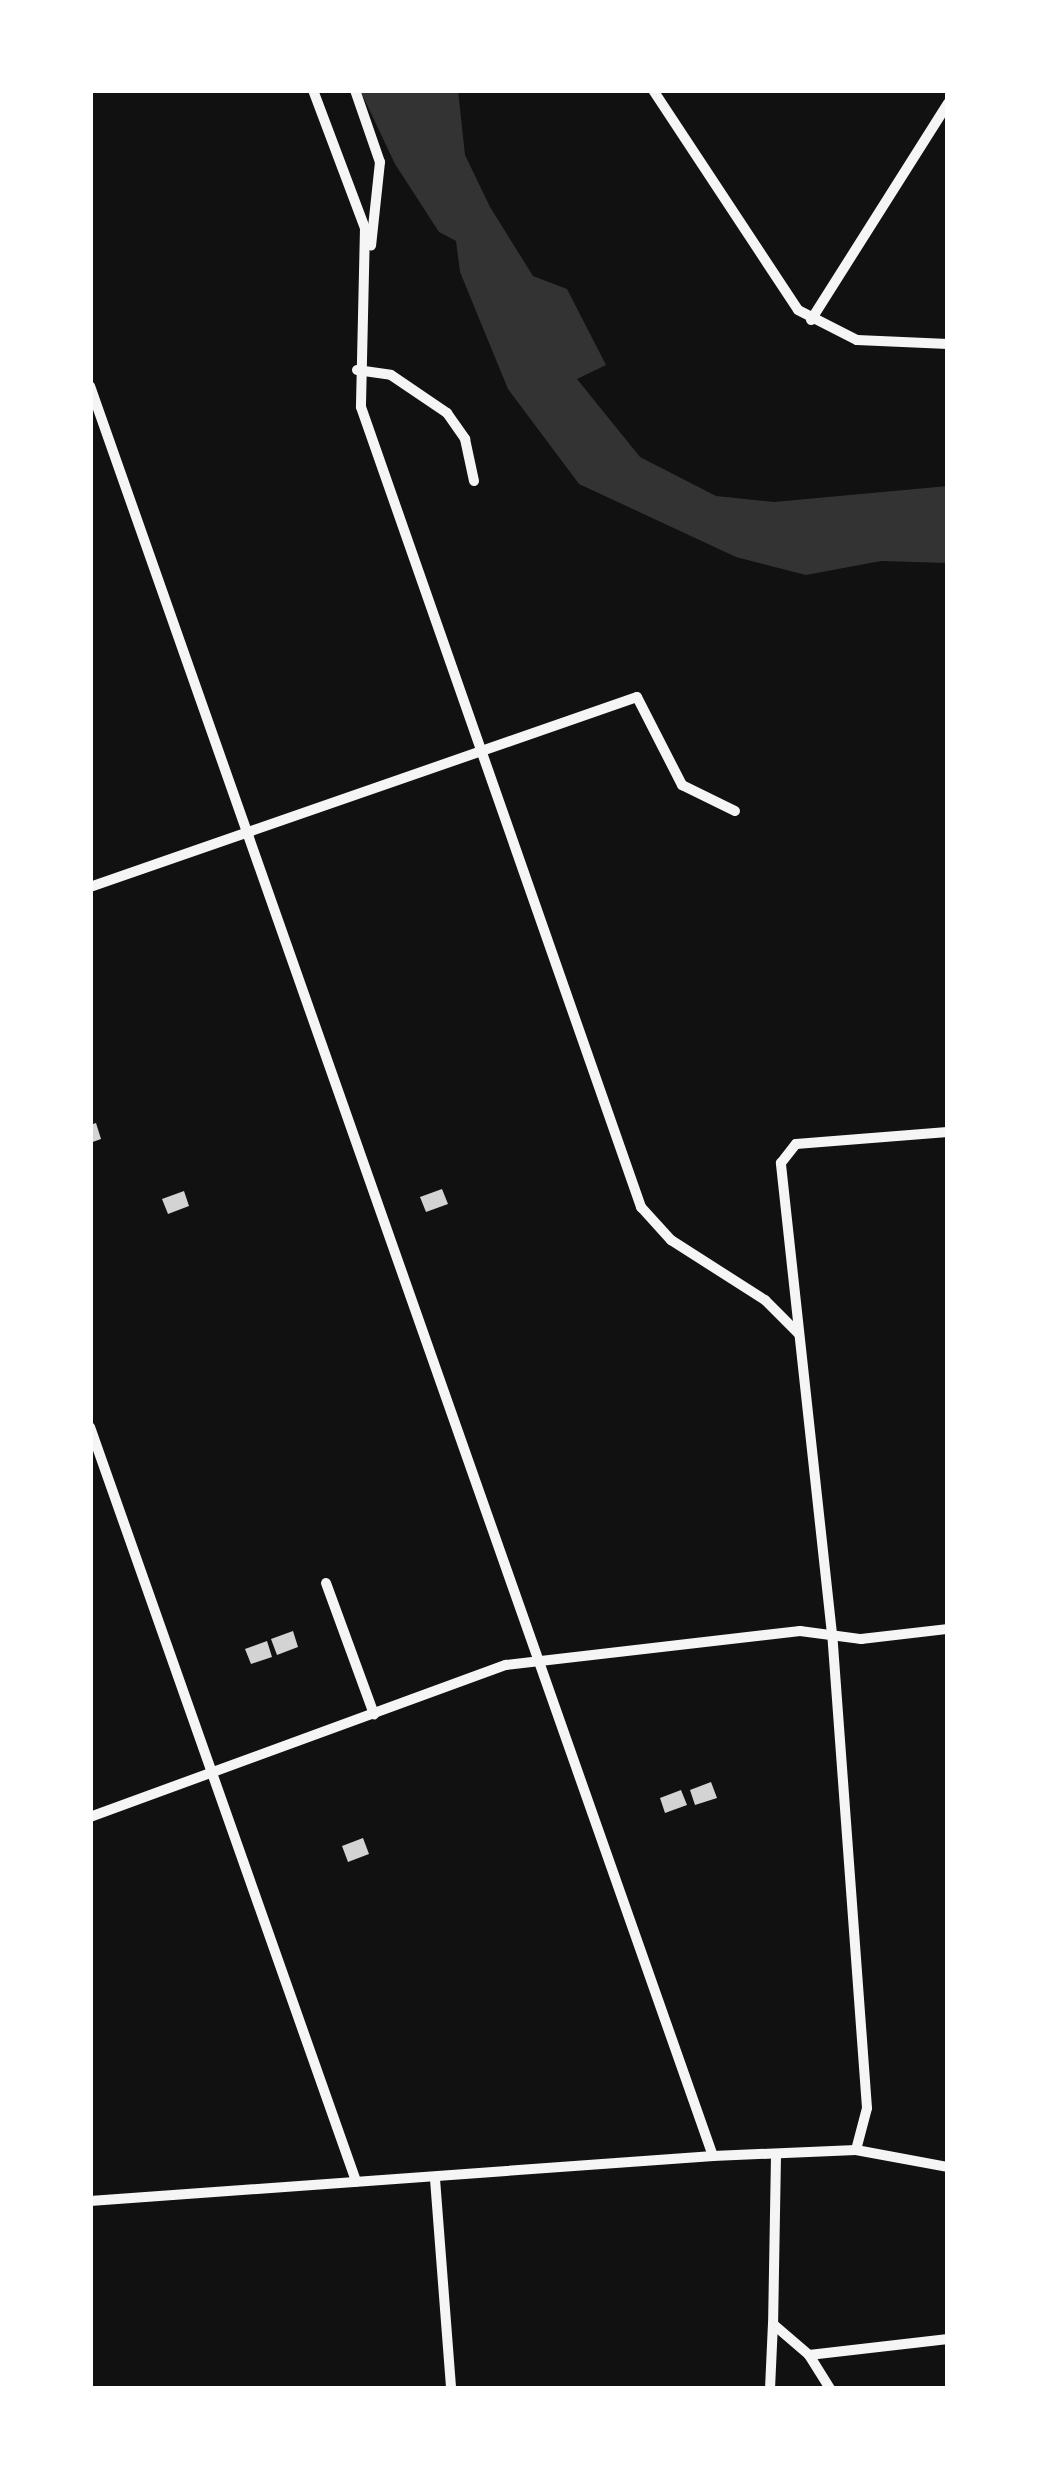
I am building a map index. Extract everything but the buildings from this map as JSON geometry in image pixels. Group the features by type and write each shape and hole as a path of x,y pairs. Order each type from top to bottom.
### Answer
{"street":[{"path":"313,90 361,210 369,261"},
{"path":"356,90 380,162 357,370 361,407 641,1207 670,1240 765,1300 799,1334"},
{"path":"653,90 777,285 811,320 857,340 948,344"},
{"path":"811,320 948,103"},
{"path":"357,370 391,375 424,392 465,439 474,482"},
{"path":"90,386 533,1661 713,2156"},
{"path":"90,887 637,697 682,785 735,811"},
{"path":"856,2150 867,2108 832,1634 781,1163 796,1144 948,1132"},
{"path":"765,1300 794,1288"},
{"path":"90,1426 356,2181"},
{"path":"326,1583 374,1714"},
{"path":"90,1817 533,1661 800,1631 948,1629"},
{"path":"90,2201 856,2150 948,2167"},
{"path":"770,2389 776,2156"},
{"path":"435,2179 451,2389"},
{"path":"773,2324 809,2355 830,2389"},
{"path":"809,2355 948,2339"}],"shaded area":[{"path":"360,90 458,90 465,155 490,207 533,276 567,289 606,365 577,379 640,457 716,496 774,502 948,486 948,563 881,561 806,575 736,557 579,484 508,389 460,272 456,241 439,232 395,164"}]}
